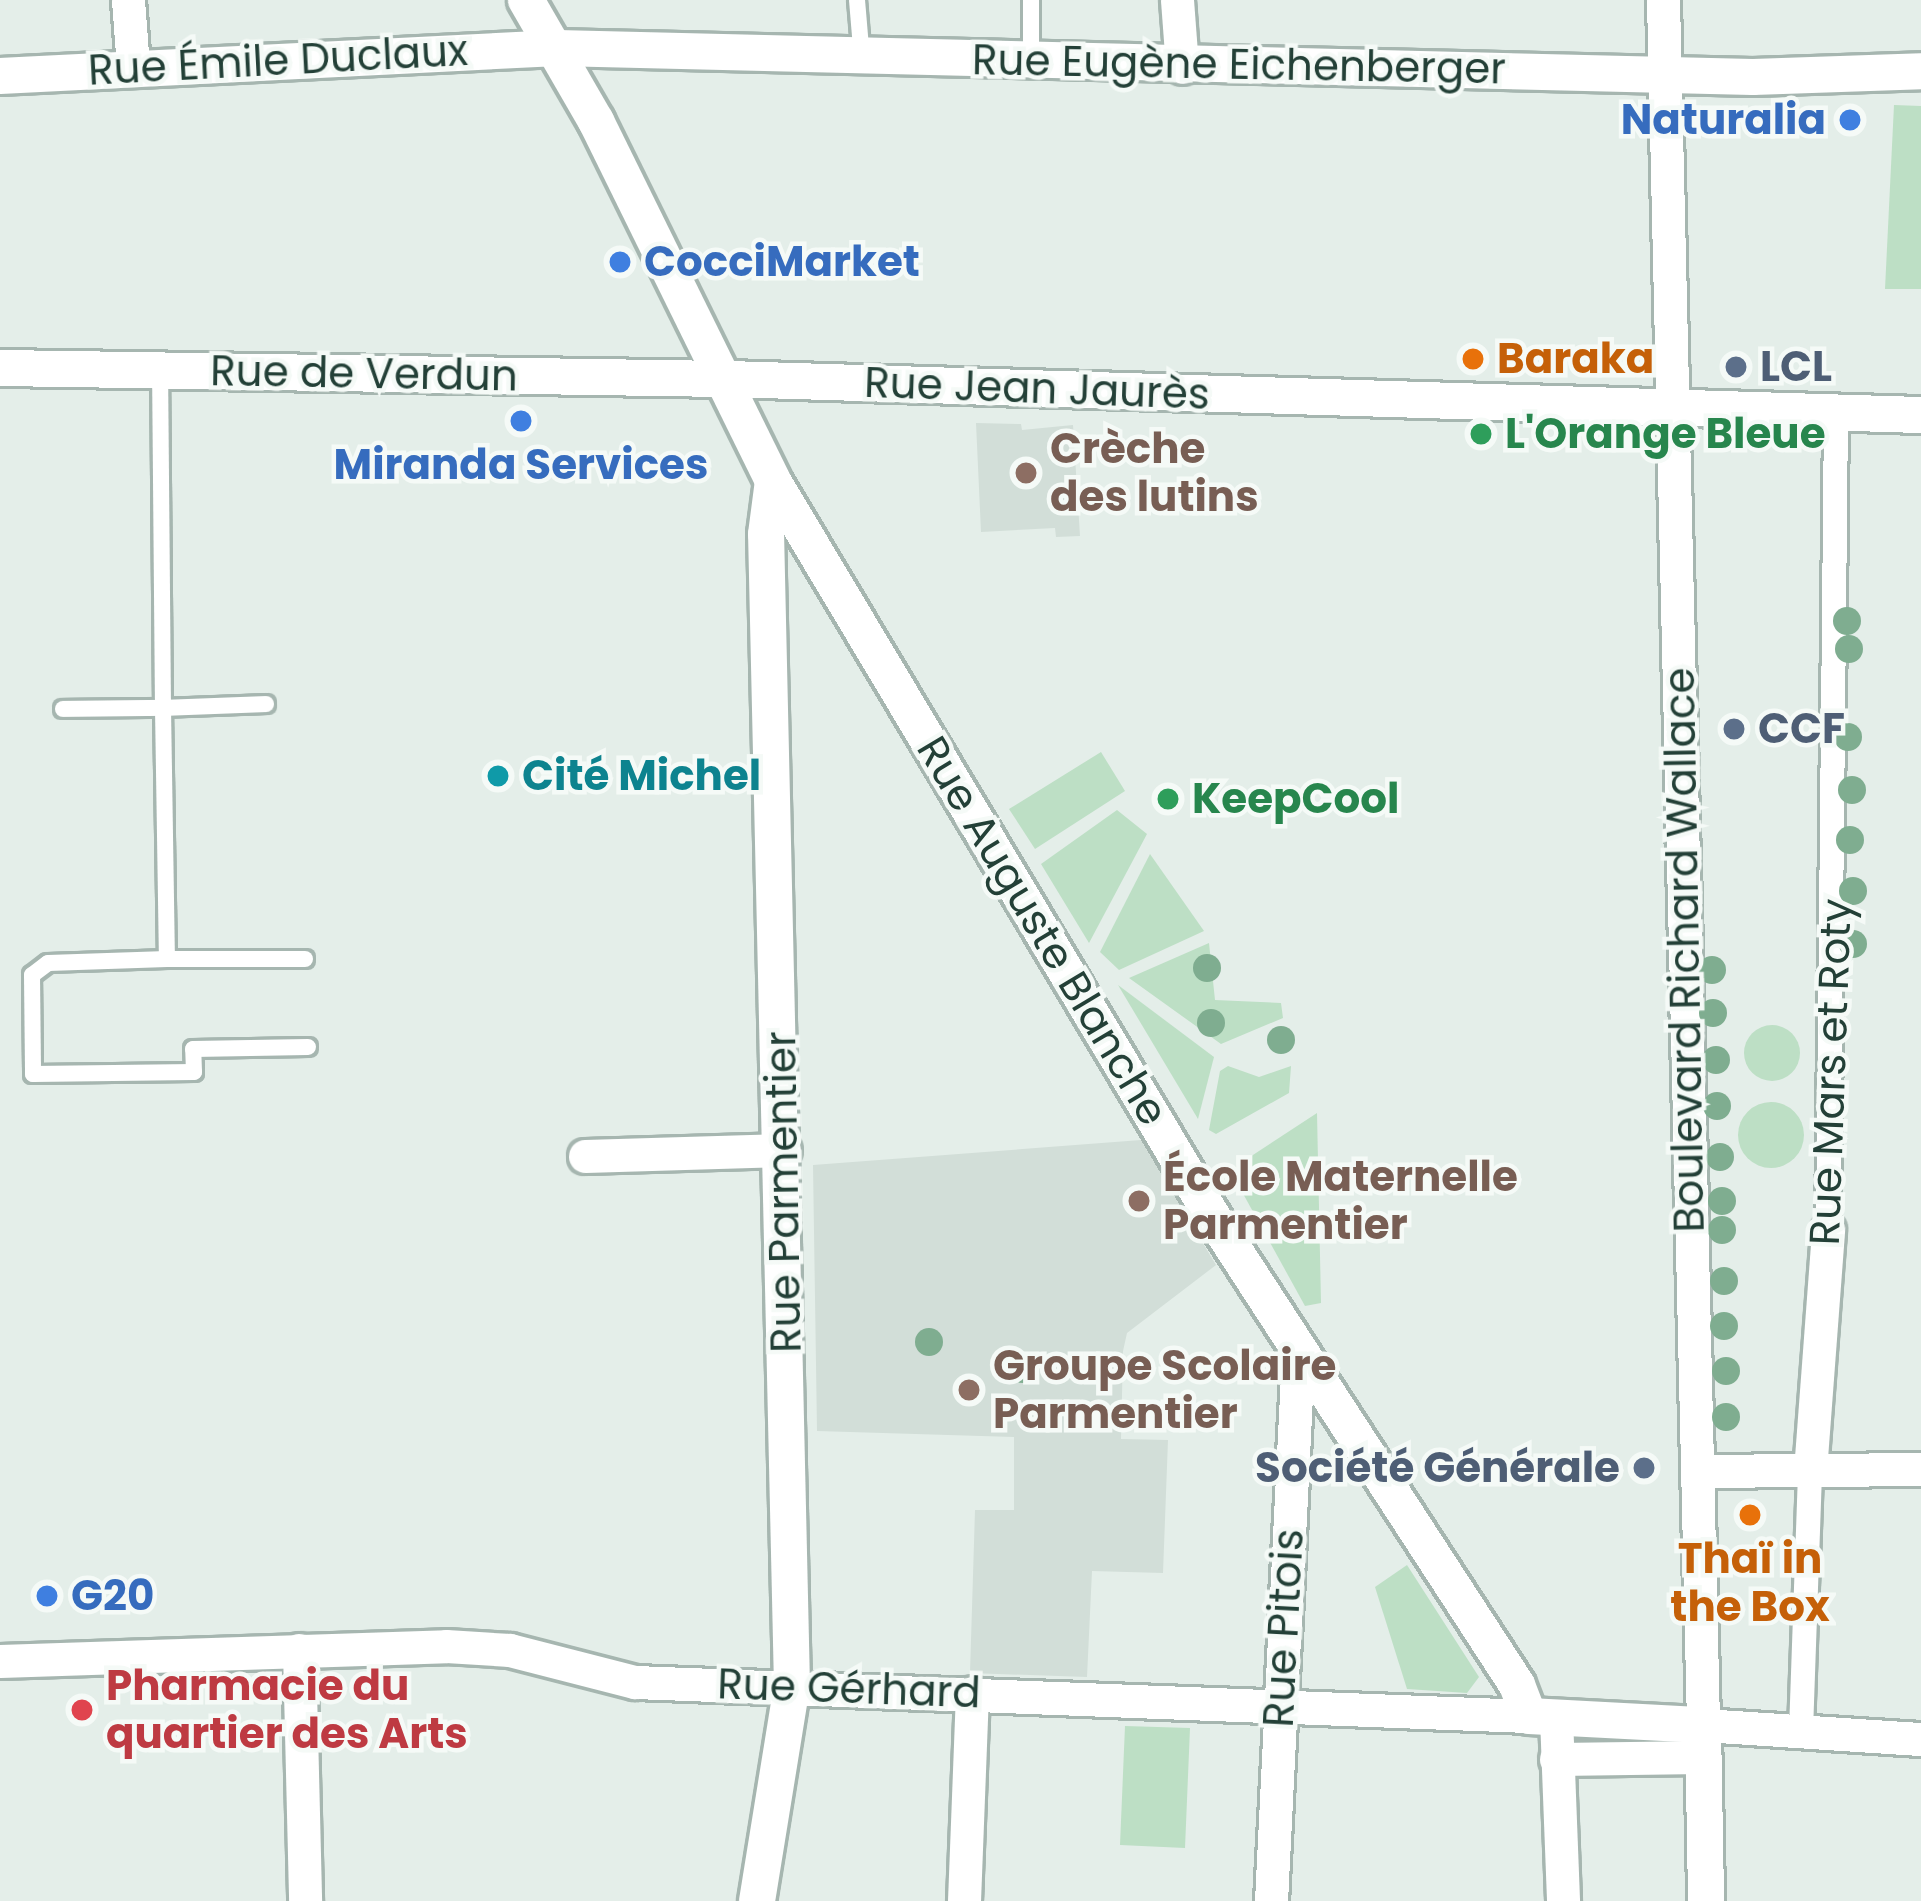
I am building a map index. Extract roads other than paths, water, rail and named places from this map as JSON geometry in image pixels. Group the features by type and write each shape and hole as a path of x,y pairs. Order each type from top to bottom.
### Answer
{"street":[{"path":"128,0 133,66"},
{"name":"Rue Auguste Blanche","path":"526,0 557,47 728,379 772,482 1298,1354 1542,1716 1556,1759 1563,1901"},
{"path":"1177,0 1182,67"},
{"name":"Boulevard Richard Wallace","path":"1663,0 1706,1901"},
{"name":"Rue Émile Duclaux","path":"0,76 557,47"},
{"name":"Rue Eugène Eichenberger","path":"557,47 1182,67 1921,71"},
{"name":"Rue de Verdun","path":"0,368 728,379"},
{"name":"Rue Jean Jaurès","path":"728,379 1921,415"},
{"name":"Rue Mars et Roty","path":"1802,1731 1810,1471 1834,1237 1836,413"},
{"name":"Rue Parmentier","path":"757,1901 792,1686 784,1150 767,584 772,482"},
{"path":"767,584 798,563 825,564"},
{"path":"585,1156 784,1150"},
{"name":"Rue Pitois","path":"1271,1901 1298,1354"},
{"path":"1697,1471 1921,1469"},
{"path":"298,1650 304,1901"},
{"name":"Rue Gérhard","path":"0,1661 298,1650 510,1650 635,1682 1542,1716 1704,1741"},
{"path":"964,1901 972,1694"},
{"path":"1556,1759 1802,1731 1921,1739"}],"lane":[{"path":"856,0 862,58"},
{"path":"1030,0 1031,62"},
{"path":"160,372 167,959"},
{"path":"63,709 266,704"},
{"path":"305,959 48,963 32,975 33,1074 194,1072 193,1049 308,1047"}],"place":[{"name":"Naturalia","path":"1850,120"},
{"name":"CocciMarket","path":"620,262"},
{"name":"Baraka","path":"1473,359"},
{"name":"LCL","path":"1736,367"},
{"name":"Miranda Services","path":"521,421"},
{"name":"L'Orange Bleue","path":"1481,434"},
{"name":"Crèche des lutins","path":"1026,473"},
{"name":"CCF","path":"1734,729"},
{"name":"Cité Michel","path":"498,776"},
{"name":"KeepCool","path":"1168,799"},
{"name":"École Maternelle Parmentier","path":"1139,1201"},
{"name":"Groupe Scolaire Parmentier","path":"969,1390"},
{"name":"Société Générale","path":"1644,1468"},
{"name":"Thaï in the Box","path":"1750,1515"},
{"name":"G20","path":"47,1596"},
{"name":"Pharmacie du quartier des Arts","path":"82,1710"}]}
